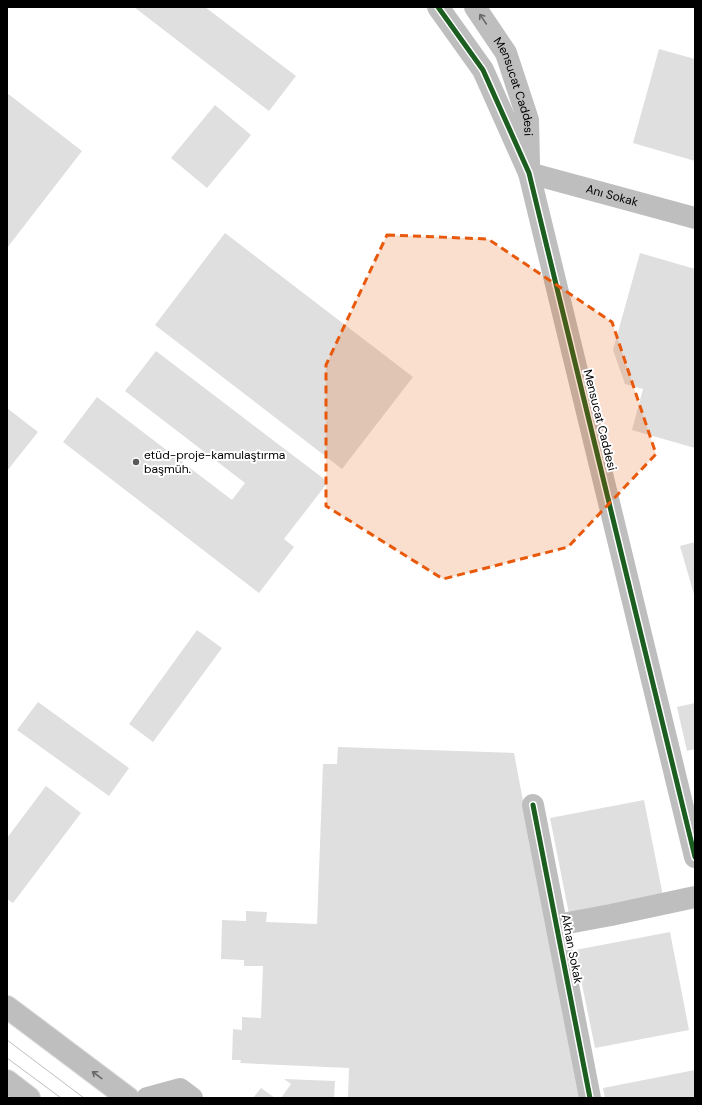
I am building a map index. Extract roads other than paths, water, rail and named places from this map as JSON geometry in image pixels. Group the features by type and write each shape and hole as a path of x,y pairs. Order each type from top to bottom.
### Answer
{"main road":[{"name":"Mensucat Caddesi","path":"438,7 483,70 530,173 695,857"},
{"name":"Mensucat Caddesi","path":"475,7 506,53 526,113 528,120 530,173"},
{"name":"Anı Sokak","path":"530,173 695,218"},
{"name":"Akhan Sokak","path":"533,805 590,1098"},
{"path":"557,925 611,915 695,896"},
{"path":"7,1007 128,1098"},
{"path":"7,1081 29,1098"},
{"path":"147,1098 180,1089 192,1098"}],"tram line":[{"path":"7,1040 84,1098"},
{"path":"7,1058 61,1098"}],"place":[{"name":"etüd-proje-kamulaştırma başmüh.","path":"136,462"}]}
